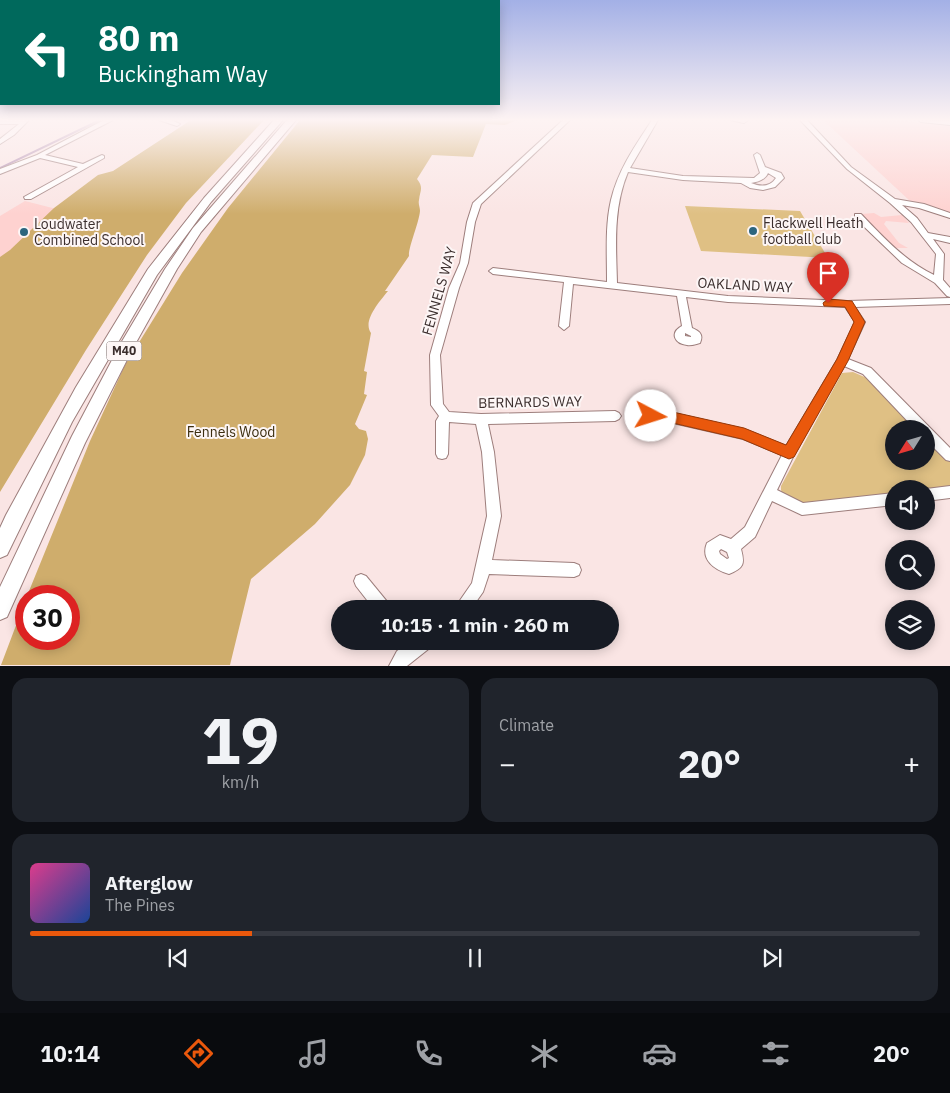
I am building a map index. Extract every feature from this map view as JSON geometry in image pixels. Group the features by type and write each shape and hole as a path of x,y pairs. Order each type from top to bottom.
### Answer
{"highway":[{"name":"M40","path":"0,548 33,480 90,375 140,290 168,250 206,202 251,151"},
{"name":"M40","path":"0,610 78,441 126,347 171,269 197,230 265,151"}],"street":[{"path":"0,172 49,151"},
{"name":"FENNELS WAY","path":"446,417 437,405 435,355 454,288 464,263 471,222 477,203 533,151"},
{"path":"612,285 613,209 617,190 625,169 636,151"},
{"path":"833,151 849,168 893,201 927,235 940,254 938,280"},
{"path":"625,169 684,178 756,180 763,176 764,169 757,155"},
{"path":"39,156 84,166"},
{"path":"28,196 102,157"},
{"path":"743,181 759,189 772,186 779,181 778,175 764,169"},
{"path":"893,201 921,206 950,216"},
{"path":"858,216 909,264 938,280 950,294"},
{"path":"927,235 950,240"},
{"path":"940,263 950,266"},
{"name":"OAKLAND WAY","path":"493,271 728,299 848,304 950,301"},
{"path":"564,326 569,280"},
{"path":"681,294 687,329"},
{"path":"734,547 750,532 789,452 842,361 860,322 848,304"},
{"path":"842,361 867,372 914,420"},
{"name":"BERNARDS WAY","path":"446,417 481,419 615,416"},
{"path":"637,417 664,416 744,434 789,452"},
{"path":"442,454 442,421 446,417"},
{"path":"468,600 478,587 494,516 488,452 481,419"},
{"path":"935,441 950,456"},
{"path":"935,494 950,492"},
{"path":"770,493 802,509 885,500"},
{"path":"484,567 574,570"},
{"path":"361,581 377,600"},
{"path":"398,666 403,656 410,650"}],"shaded area":[{"path":"856,151 950,151 950,213 910,201"},
{"name":"Loudwater Combined School","path":"25,201 76,214 0,262 0,216"},
{"name":"Flackwell Heath football club","path":"685,206 800,211 828,258 701,251"},
{"path":"874,213 881,217 902,215 909,223 886,221 884,224 899,243 908,248 895,248 876,231 862,214"},
{"path":"853,372 869,379 909,420 885,420 885,470 935,470 935,446 950,461 950,491 935,492 935,480 885,480 885,498 796,507 785,498 781,486 842,373"}],"green space":[{"path":"143,151 235,151 186,203 147,255 86,350 0,492 0,257 10,250 54,208 98,175 113,171"},
{"name":"Fennels Wood","path":"275,151 475,151 473,157 432,155 417,179 421,187 420,211 409,256 370,317 369,328 371,333 364,371 367,372 364,394 367,395 355,424 359,429 366,431 368,439 365,455 350,485 315,524 251,579 230,665 1,665 15,628 15,650 80,650 80,585 31,585 90,441 125,365 182,273 228,208"}],"waterway":[{"path":"0,168 35,151"}],"place":[{"name":"Flackwell Heath football club","path":"753,231"},
{"name":"Loudwater Combined School","path":"24,232"}],"route":[{"path":"651,416 664,416 744,434 789,452 842,361 860,322 848,304 828,303"}]}
